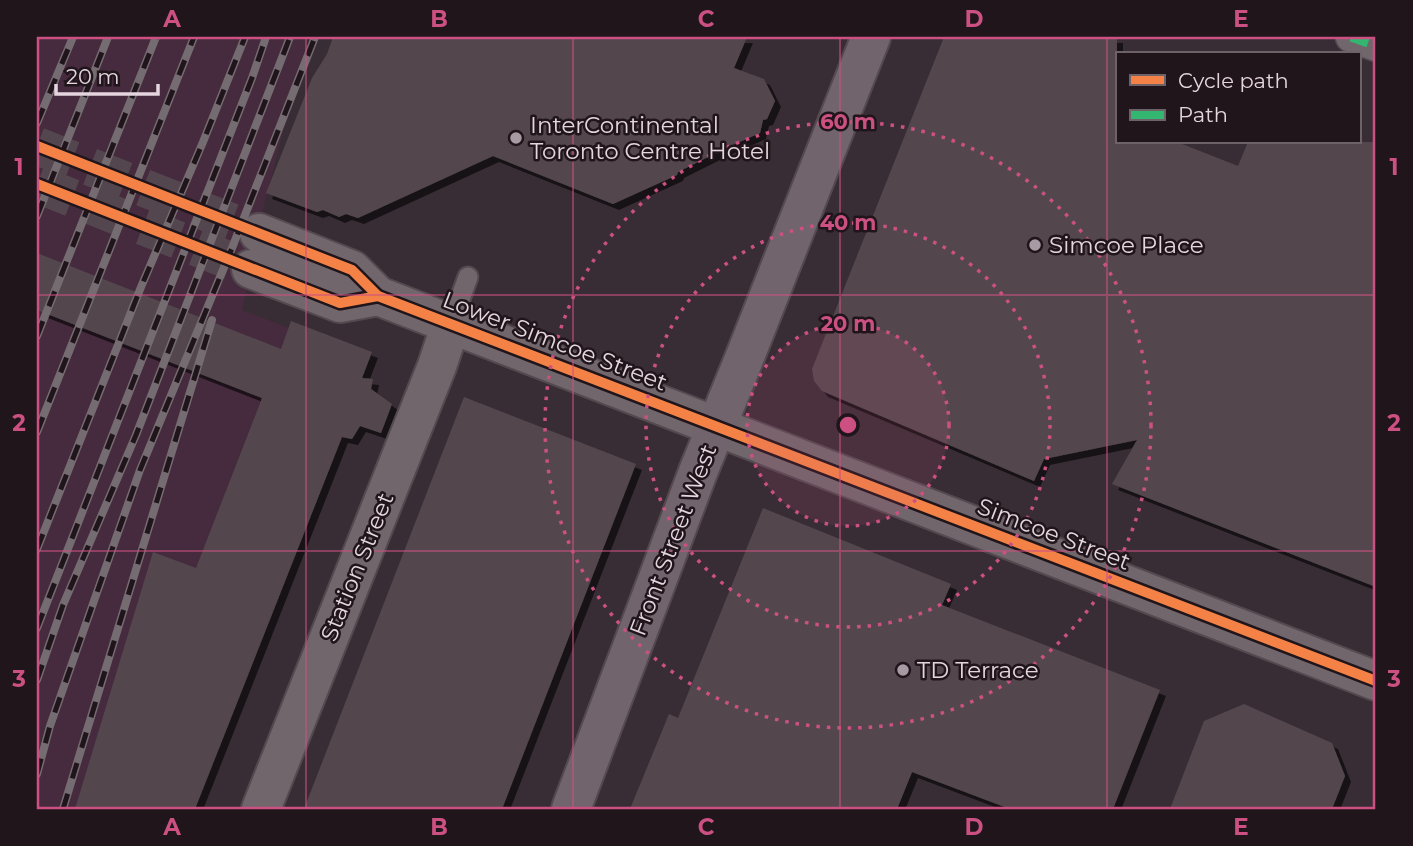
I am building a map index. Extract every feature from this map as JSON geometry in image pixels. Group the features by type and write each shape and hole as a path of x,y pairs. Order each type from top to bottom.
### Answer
{"main road":[{"name":"Front Street West","path":"570,809 716,426 871,37"}],"street":[{"path":"1351,37 1376,47"},
{"name":"Lower Simcoe Street","path":"255,251 340,303 379,296 716,426"},
{"name":"Station Street","path":"261,809 451,324"},
{"name":"Simcoe Street","path":"716,426 1376,681"}],"lane":[{"path":"451,324 468,277"}],"shaded area":[{"path":"37,37 308,37 264,205 242,310 289,328 190,584 146,766 130,809 37,809"}],"building":[{"name":"InterContinental Toronto Centre Hotel","path":"333,37 747,37 734,68 764,79 775,101 767,119 763,120 760,133 613,204 493,156 358,218 346,214 339,217 323,210 317,212 266,193 312,78 327,54"},
{"name":"Simcoe Place","path":"944,37 1117,37 1116,144 1182,144 1238,166 1247,144 1376,142 1376,587 1112,484 1137,440 1044,459 1034,481 822,391 814,381 812,369"},
{"path":"37,253 281,349 291,321 372,352 362,378 373,379 371,389 392,404 381,433 360,426 352,439 342,437 195,809 75,809 153,552 196,568 262,398 37,310"},
{"path":"464,397 636,464 502,809 304,809"},
{"name":"TD Terrace","path":"763,508 951,584 942,605 1160,690 1113,809 1010,809 912,772 897,809 630,809 669,714 678,718"},
{"path":"1244,704 1332,743 1345,776 1332,809 1170,809 1204,721"}],"tunnel":[{"path":"37,146 259,233"},
{"path":"37,184 251,269"}],"railway":[{"path":"37,123 73,37"},
{"path":"37,216 108,37"},
{"path":"37,336 156,37"},
{"path":"37,432 194,37"},
{"path":"37,549 141,287 245,37"},
{"path":"37,628 266,37"},
{"path":"37,680 63,605 136,435 290,37"},
{"path":"37,774 50,726 140,470 232,248 315,37"},
{"path":"63,809 212,320"}],"marked path":[{"path":"1351,37 1376,46"}],"cycle path":[{"path":"37,146 352,270 378,296 1376,681"},
{"path":"37,184 340,303 378,296"}],"place":[{"name":"InterContinental Toronto Centre Hotel","path":"516,138"},
{"name":"Simcoe Place","path":"1035,245"},
{"name":"TD Terrace","path":"903,670"}]}
